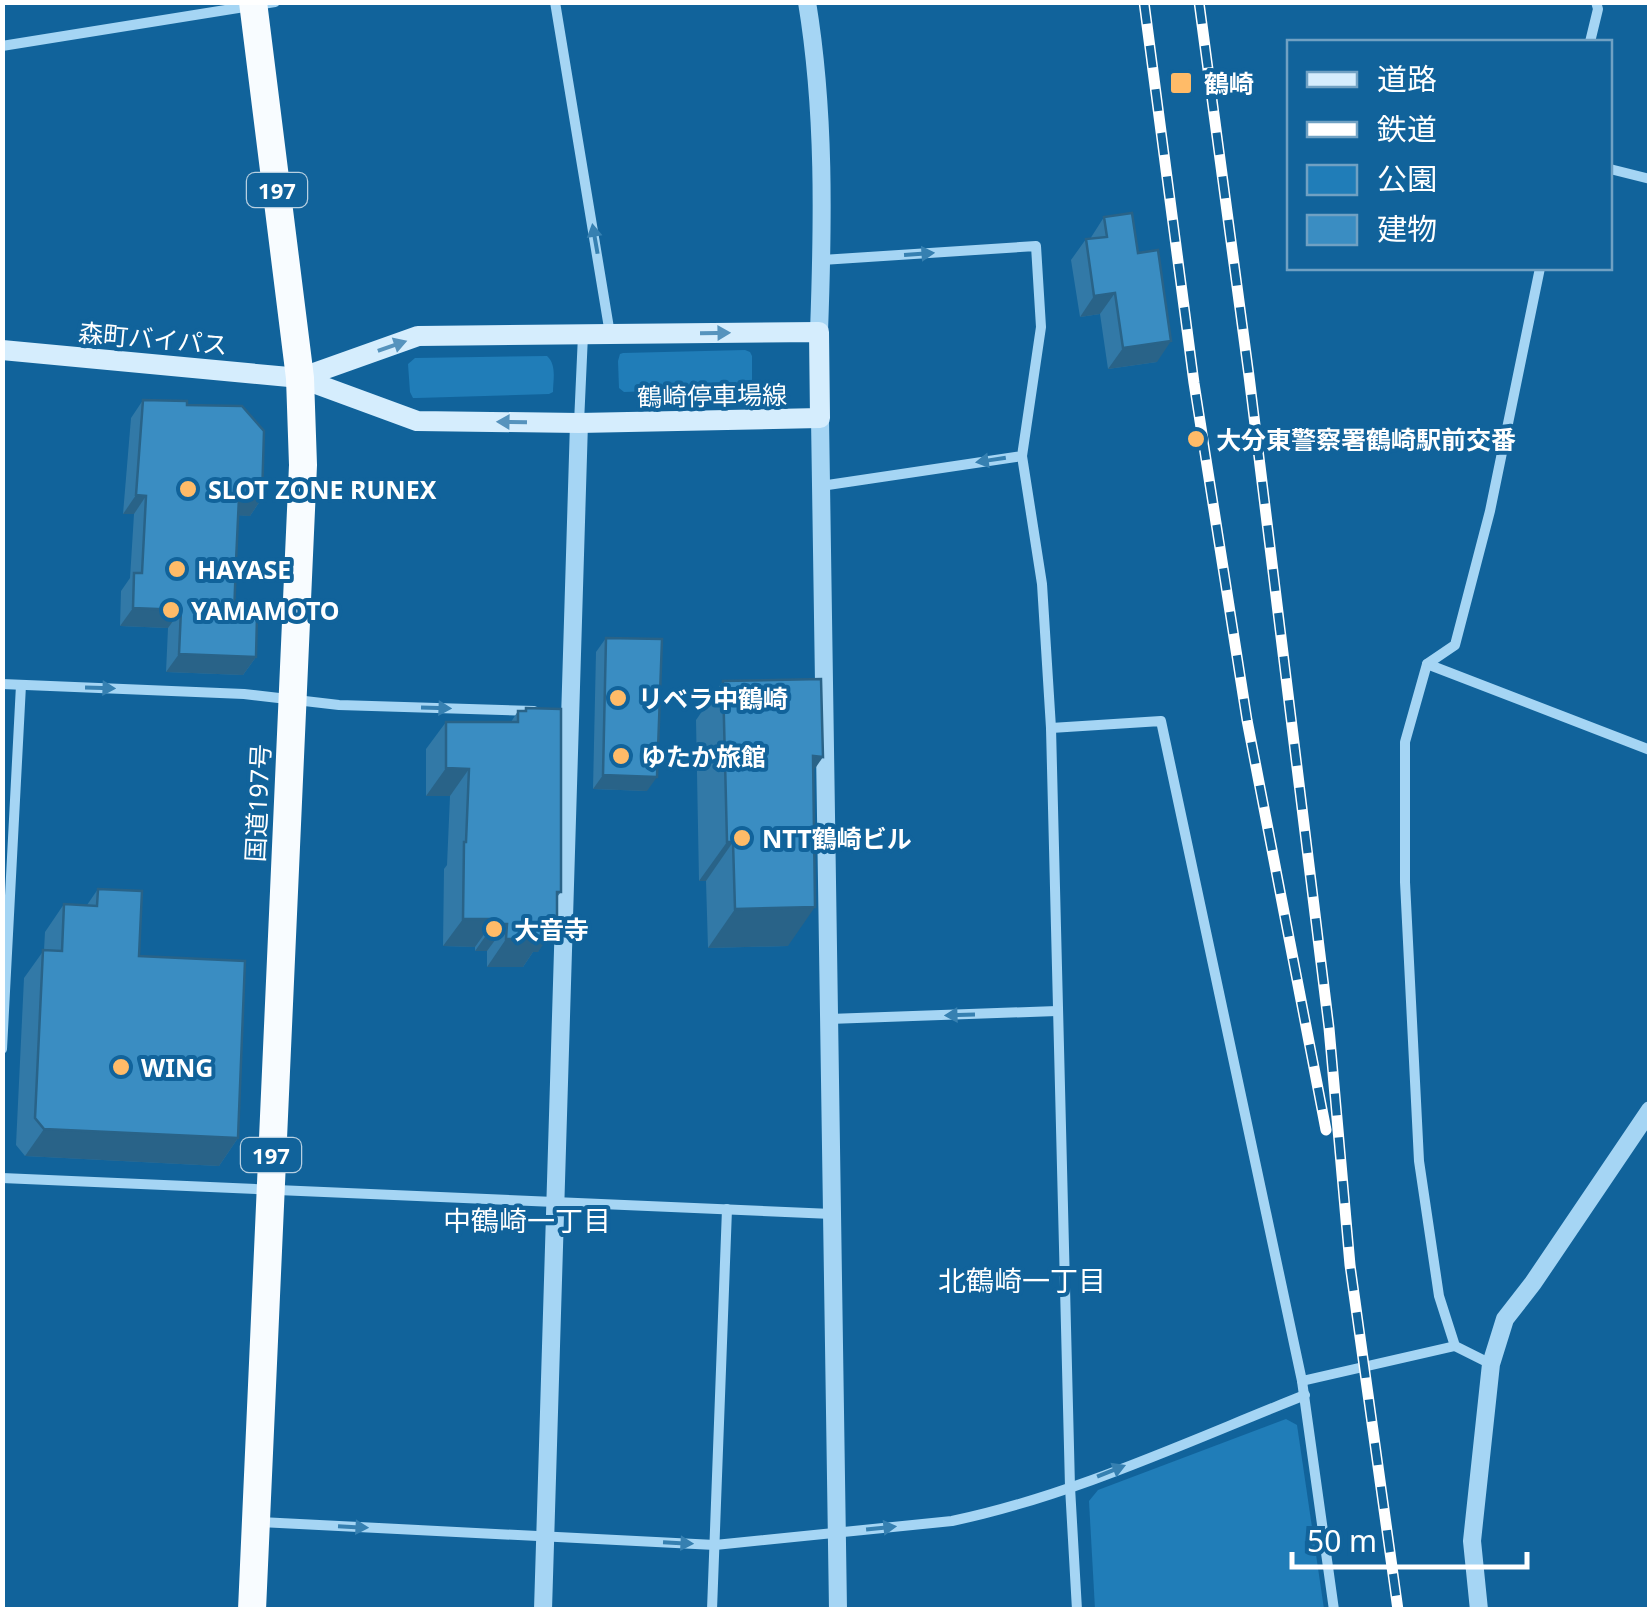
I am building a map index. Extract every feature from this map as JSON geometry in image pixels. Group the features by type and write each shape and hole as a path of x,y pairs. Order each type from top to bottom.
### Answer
{"highway":[{"name":"国道197号","path":"252,1610 303,465 300,378 261,4"}],"main road":[{"path":"300,378 418,336 819,332"},
{"name":"鶴崎停車場線","path":"300,378 417,421 579,423 820,418 819,332"},
{"name":"森町バイパス","path":"2,350 300,378"}],"street":[{"path":"555,2 611,335"},
{"path":"806,2 818,92 822,260 819,332"},
{"path":"1590,40 1596,2"},
{"path":"2,46 261,4"},
{"path":"1612,170 1650,178"},
{"path":"822,260 1036,246 1041,327 1022,456 1042,584 1051,728 1070,1487 1077,1610"},
{"path":"1456,1346 1440,1296 1419,1161 1405,882 1405,742 1427,664 1456,645 1490,512 1540,270"},
{"path":"542,1610 583,335"},
{"path":"820,418 838,1610"},
{"path":"821,486 1022,456"},
{"path":"1427,664 1650,750"},
{"path":"2,684 244,694 338,705 570,712"},
{"path":"2,1050 21,685"},
{"path":"1051,728 1161,721 1305,1395 1334,1610"},
{"path":"829,1019 1058,1011"},
{"path":"1479,1610 1472,1541 1491,1364 1505,1319 1650,1110"},
{"path":"2,1178 832,1214"},
{"path":"712,1610 727,1210"},
{"path":"1302,1380 1456,1346 1491,1364"},
{"path":"256,1522 714,1545 952,1520 1070,1487 1305,1395"}],"green space":[{"path":"745,350 752,356 752,383 748,388 624,392 619,388 618,361 623,353"},
{"path":"547,356 554,373 553,392 549,394 413,398 410,392 408,364 415,358"},
{"path":"1286,1419 1297,1425 1324,1609 1095,1609 1089,1501 1098,1490"}],"building":[{"path":"1132,213 1138,253 1158,250 1171,341 1123,348 1115,293 1094,296 1086,239 1107,237 1104,217"},
{"path":"143,400 242,406 264,431 262,498 239,497 234,615 257,616 256,657 179,654 181,610 133,608 134,573 142,573 146,496 136,495"},
{"path":"606,638 662,639 657,777 603,775"},
{"path":"821,679 823,757 813,756 815,907 735,909 733,842 727,842 723,681"},
{"path":"561,709 561,892 557,892 557,925 542,925 542,939 506,939 507,924 494,924 495,919 463,919 469,769 446,768 446,722 518,722 518,711"},
{"name":"WING","path":"98,889 142,891 139,956 245,961 238,1138 44,1129 35,1118 43,950 62,951 64,904 97,906"}],"railway":[{"path":"1144,2 1194,383 1247,720 1326,1130"},
{"path":"1199,2 1329,1028 1350,1265 1398,1610"}],"place":[{"name":"鶴崎","path":"1181,83"},
{"name":"大分東警察署鶴崎駅前交番","path":"1196,439"},
{"name":"SLOT ZONE RUNEX","path":"188,489"},
{"name":"HAYASE","path":"177,569"},
{"name":"YAMAMOTO","path":"171,610"},
{"name":"リベラ中鶴崎","path":"618,698"},
{"name":"ゆたか旅館","path":"621,756"},
{"name":"NTT鶴崎ビル","path":"742,838"},
{"name":"大音寺","path":"494,929"},
{"name":"WING","path":"121,1067"}],"district":[{"name":"中鶴崎一丁目","path":"527,1220"},
{"name":"北鶴崎一丁目","path":"1022,1280"}]}
